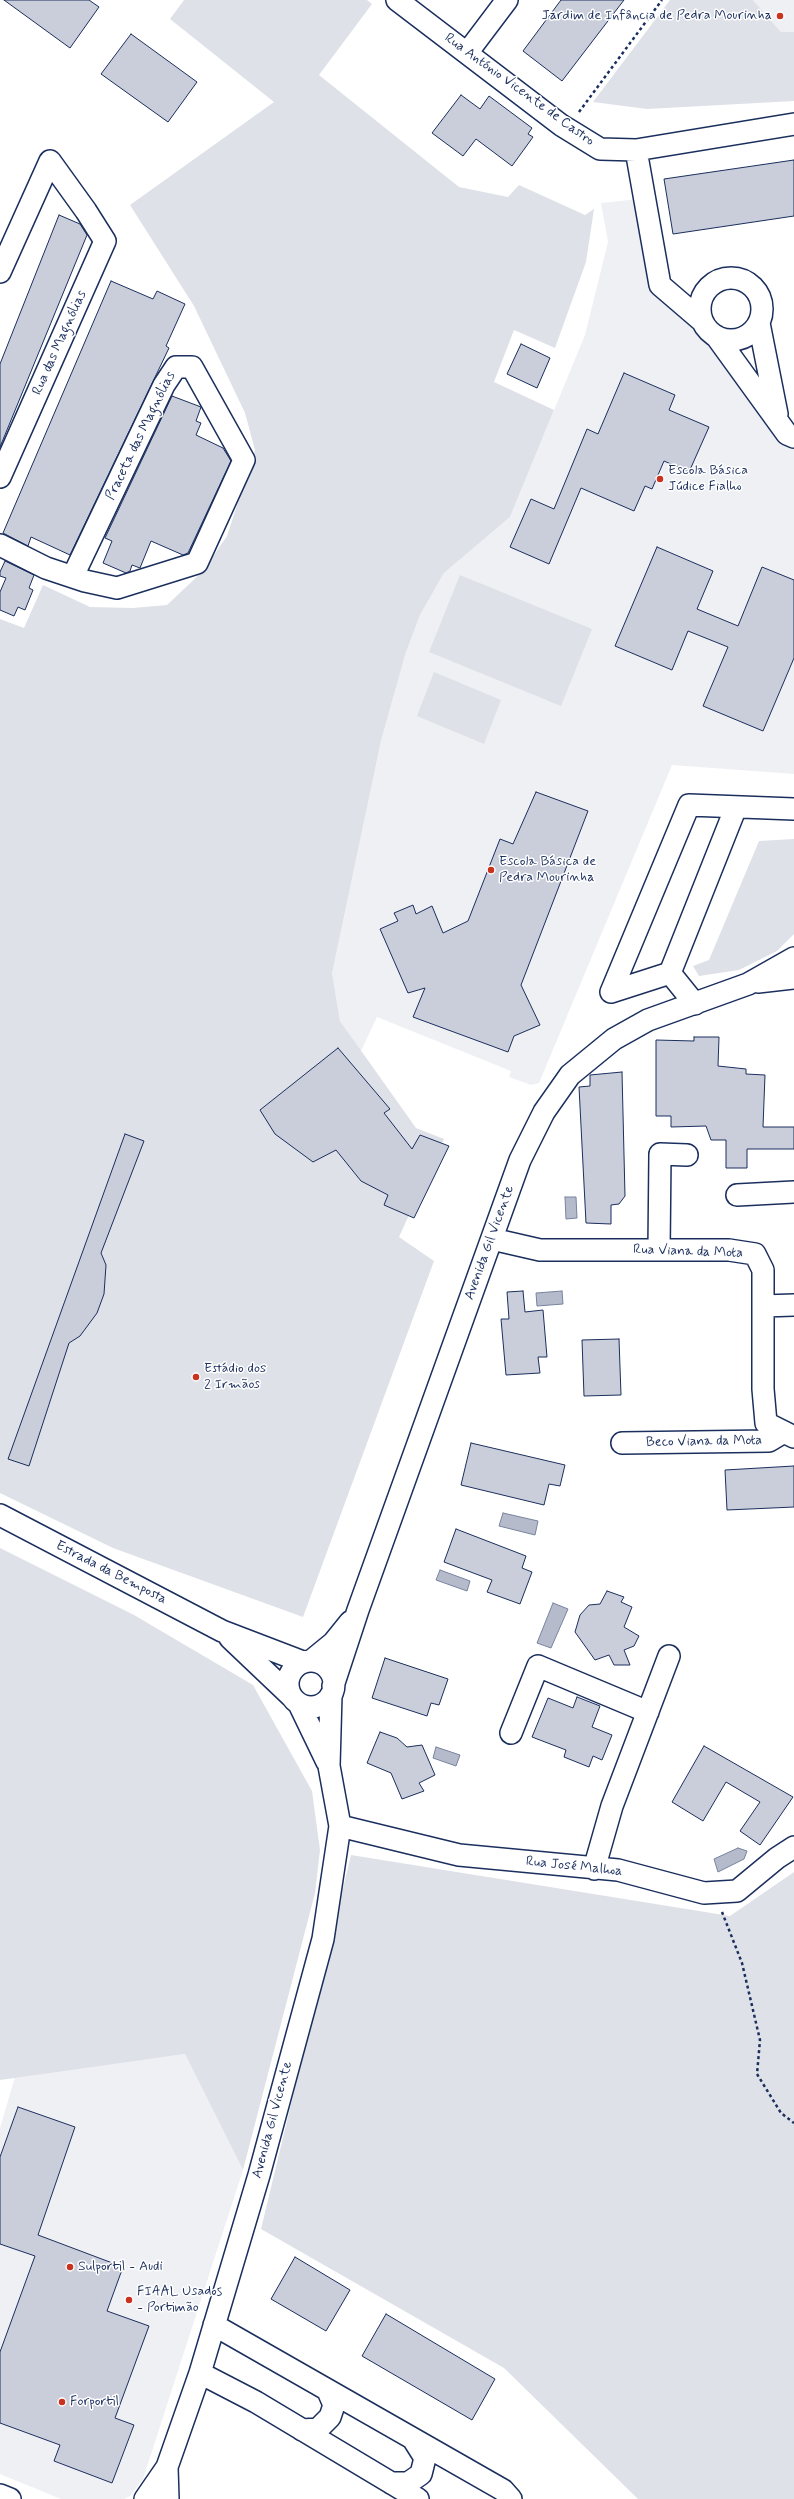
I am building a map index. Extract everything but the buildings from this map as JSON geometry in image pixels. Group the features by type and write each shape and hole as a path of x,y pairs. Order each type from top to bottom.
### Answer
{"street":[{"name":"Rua António Vicente de Castro","path":"397,0 567,128 600,149 636,150 794,124"},
{"path":"467,53 507,0"},
{"path":"636,150 660,285 702,321 708,330 716,336 787,434 794,437"},
{"name":"Rua das Magnólias","path":"0,272 50,161 86,211 105,242 0,477"},
{"path":"702,321 700,311 705,291 712,283 732,277 751,284 762,302 759,323 779,422"},
{"path":"673,297 705,291"},
{"path":"716,336 736,340 745,337 759,323"},
{"name":"Praceta das Magnólias","path":"176,367 192,367 244,460 197,564 117,588 73,576 164,385 176,367"},
{"path":"0,545 46,568 73,576"},
{"path":"670,973 611,992 689,805 794,809"},
{"path":"670,973 736,807"},
{"path":"748,984 794,958"},
{"path":"670,973 695,1004"},
{"path":"748,984 794,978"},
{"name":"Avenida Gil Vicente","path":"332,1691 358,1610 526,1145 544,1112 570,1075 614,1039 648,1020 748,984"},
{"path":"659,1250 660,1154 687,1155"},
{"path":"738,1195 794,1192"},
{"name":"Rua Viana da Mota","path":"492,1239 540,1250 729,1250 755,1254 763,1270 763,1389 766,1423 789,1434"},
{"path":"763,1306 794,1305"},
{"name":"Beco Viana da Mota","path":"622,1443 768,1441 789,1434"},
{"name":"Estrada da Bemposta","path":"0,1515 222,1631"},
{"path":"329,1766 288,1689 289,1676 292,1670 333,1643 358,1610"},
{"path":"222,1631 325,1666 333,1678 329,1766"},
{"path":"222,1631 295,1700 313,1707 320,1705 332,1691"},
{"path":"594,1869 612,1806 669,1656"},
{"path":"511,1733 538,1666 648,1712"},
{"name":"Avenida Gil Vicente","path":"167,2467 200,2373 259,2175 323,1940 340,1826 329,1766"},
{"name":"Rua José Malhoa","path":"340,1826 459,1855 594,1869 618,1870 704,1893 737,1891 777,1858 794,1847"},
{"path":"214,2325 503,2490 511,2499"},
{"path":"200,2373 256,2402 418,2499"},
{"path":"302,2430 318,2428 330,2417 334,2405 328,2390"},
{"path":"391,2483 408,2484 421,2474 425,2458 413,2439"},
{"path":"167,2467 169,2495"},
{"path":"145,2499 167,2467"},
{"path":"0,2495 10,2499"}],"path":[{"path":"567,128 662,0"},
{"path":"714,1893 742,1964 760,2040 757,2074 781,2113 794,2123"}],"shaded area":[{"path":"184,0 367,0 372,4 319,75 459,187 508,197 519,185 585,215 594,209 586,262 555,348 514,330 494,382 554,410 510,517 444,573 420,615 406,652 381,741 332,974 340,1021 416,1128 444,1139 399,1237 434,1261 303,1617 113,1548 0,1493 0,619 24,628 43,585 90,607 133,608 167,605 203,571 227,536 255,450 245,413 194,306 130,205 274,102 170,19"},
{"path":"670,0 753,0 781,32 794,32 794,101 647,109 593,102"},
{"name":"Jardim de Infância de Pedra Mourinha","path":"753,0 794,0 794,32 781,32"},
{"path":"639,199 647,281 655,294 685,316 712,342 794,441 794,774 672,765 539,1083 531,1085 509,1077 511,1071 377,1017 361,1051 340,1021 332,975 381,741 406,652 420,615 444,573 510,517 585,335 608,242 601,203"},
{"path":"460,575 592,629 561,706 429,652"},
{"path":"434,672 501,700 484,744 417,716"},
{"path":"794,839 794,934 777,951 739,970 699,976 693,966 709,960 759,841"},
{"path":"0,1548 134,1615 253,1685 312,1791 320,1850 315,1893 243,2170 185,2054 0,2080"},
{"path":"351,1855 730,1916 794,1872 794,2499 638,2499 504,2368 261,2229"},
{"path":"185,2054 243,2170 143,2479 130,2496 124,2499 61,2499 0,2474 0,2128 15,2077"}],"water":[{"path":"565,1197 576,1197 577,1218 566,1219"},
{"path":"562,1291 563,1304 537,1306 536,1293"},
{"path":"503,1513 538,1521 535,1535 499,1526"},
{"path":"440,1570 470,1581 467,1591 436,1580"},
{"path":"553,1603 568,1609 551,1648 537,1643"},
{"path":"436,1747 460,1755 456,1766 433,1758"},
{"path":"738,1848 747,1851 744,1859 718,1872 714,1859"}],"place":[{"name":"Jardim de Infância de Pedra Mourinha","path":"780,16"},
{"name":"Escola Básica Júdice Fialho","path":"660,479"},
{"name":"Escola Básica de Pedra Mourinha","path":"491,870"},
{"name":"Estádio dos 2 Irmãos","path":"196,1377"},
{"name":"Sulportil - Audi","path":"70,2267"},
{"name":"FIAAL Usados - Portimão","path":"129,2300"},
{"name":"Forportil","path":"62,2402"}]}
